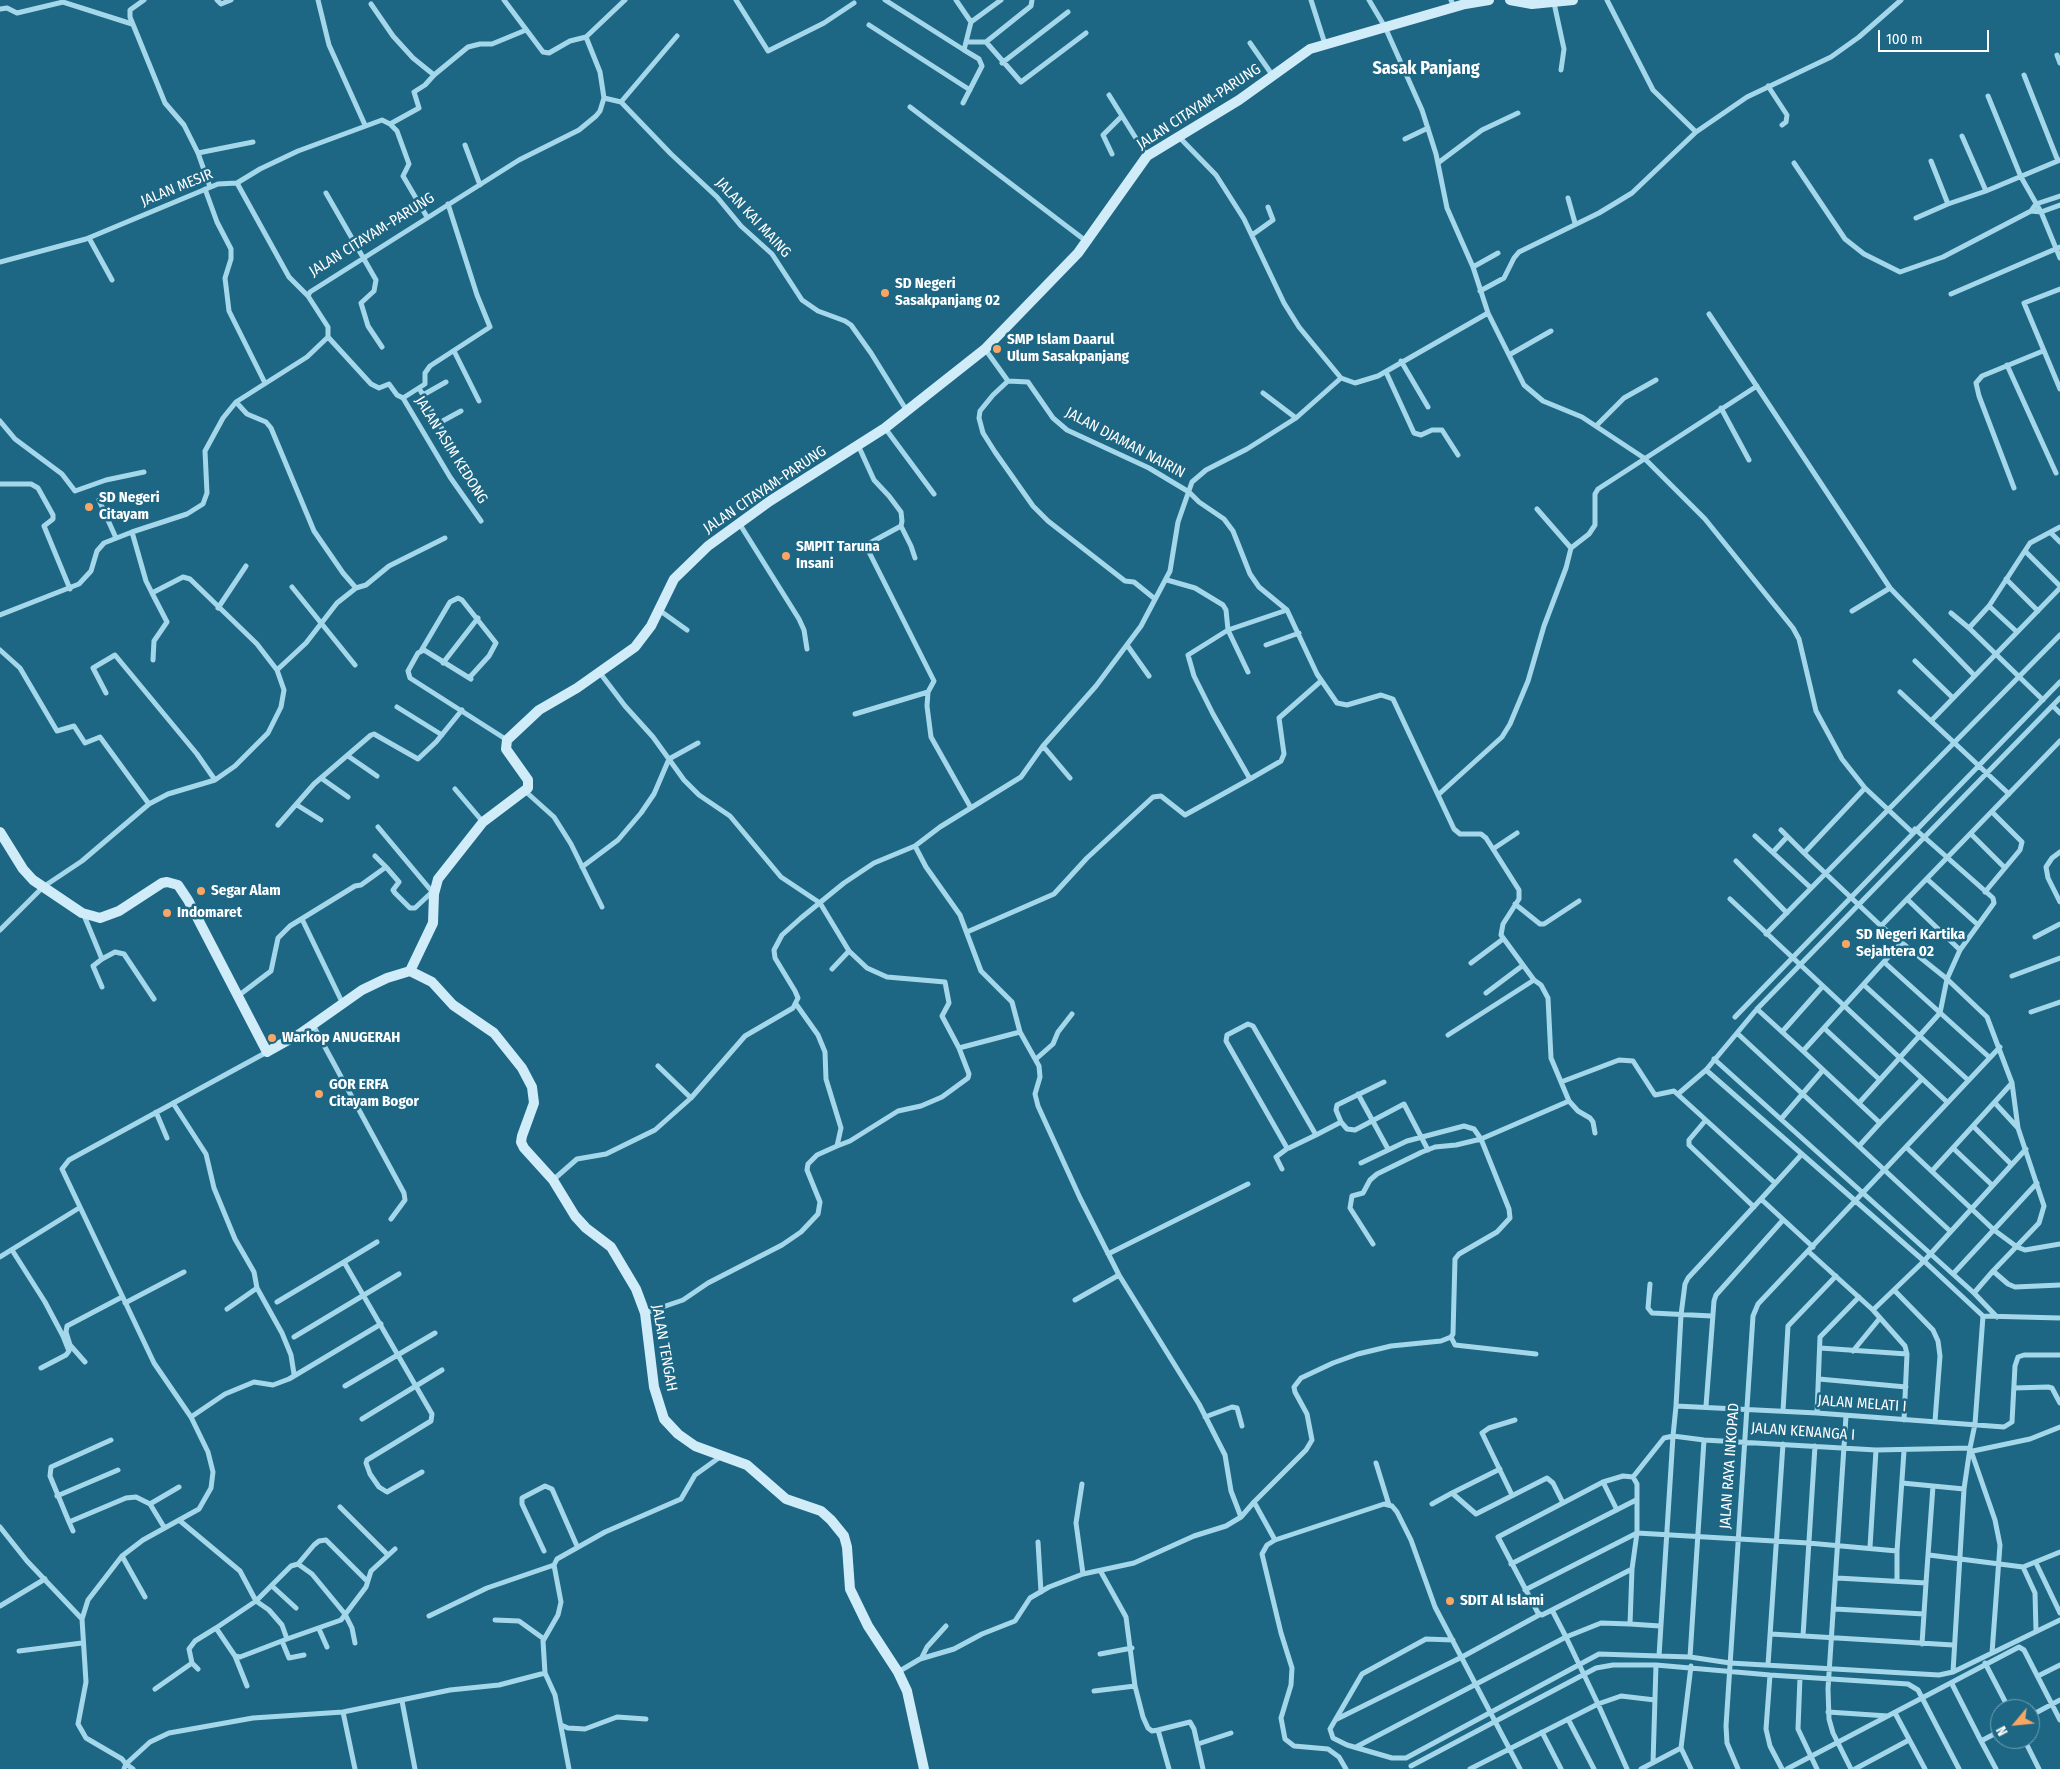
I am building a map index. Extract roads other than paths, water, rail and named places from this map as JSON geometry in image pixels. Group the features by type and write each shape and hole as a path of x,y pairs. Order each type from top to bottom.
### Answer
{"main road":[{"name":"JALAN CITAYAM-PARUNG","path":"507,740 539,710 600,673 640,641 659,610 669,588 681,572 738,522 885,428 985,350 1065,267 1147,156 1239,100 1310,49 1385,27 1452,4 1489,0"},
{"path":"1510,0 1532,4 1573,0"},
{"path":"0,832 23,869 43,887 82,913 100,918 107,916 119,912 162,882 178,885 267,1052 313,1025 342,1002 376,982 410,971 433,923 433,893 438,879 483,822 525,791 528,780 506,749 507,740"},
{"name":"JALAN TENGAH","path":"410,971 432,982 453,1005 494,1033 522,1068 532,1087 534,1104 521,1142 524,1148 553,1180 575,1216 586,1228 607,1243 618,1257 636,1289 644,1312 654,1387 664,1419 685,1440 754,1469 786,1499 821,1511 841,1531 847,1547 849,1584 852,1597 868,1626 898,1672 908,1695 924,1769"}],"street":[{"path":"144,0 130,10 132,24 165,103 184,125 198,153 217,222 231,250 231,259 225,278 229,311 265,383"},
{"path":"217,0 221,4 231,0"},
{"path":"318,0 329,46 364,125"},
{"path":"504,0 536,46 546,53 570,41 586,37 625,0"},
{"path":"736,0 768,51 824,23 854,3"},
{"path":"885,0 982,63 963,103"},
{"path":"956,0 971,25"},
{"path":"964,50 971,25 1001,0"},
{"path":"986,42 1031,6 1032,0"},
{"path":"1311,0 1325,44"},
{"path":"1369,0 1385,27 1428,128 1438,163 1447,208 1472,267 1488,313 1524,385 1536,397 1597,425 1644,458 1706,519 1789,622 1799,639 1812,700 1822,724 1842,759 1865,788 1925,837 1993,898 1994,902 1960,950 1947,979 1940,1013 1860,1103"},
{"path":"1607,0 1653,90 1696,132"},
{"path":"1480,291 1504,278 1516,255 1520,252 1608,208 1632,193 1696,132 1768,86 1830,57 1859,37 1901,0"},
{"path":"0,9 7,8 17,14 63,2 132,24"},
{"path":"1554,3 1564,49 1561,70"},
{"path":"372,4 393,36 413,58 434,75"},
{"path":"1002,63 1068,12"},
{"path":"869,25 970,90"},
{"path":"390,124 419,108 414,92 425,85 434,75 468,47 492,44 526,30"},
{"path":"967,39 986,42 1002,63 1021,82 1086,32"},
{"path":"586,37 600,72 604,98 621,102 677,36"},
{"path":"1250,43 1273,76"},
{"path":"2057,55 2060,63"},
{"path":"1916,218 2059,161 2024,75"},
{"path":"1768,86 1787,115 1786,122 1782,126"},
{"path":"1109,95 1147,156"},
{"path":"1988,96 2021,177 2041,212 2058,248 2060,258"},
{"name":"JALAN CITAYAM-PARUNG","path":"328,337 328,327 308,296 313,289 364,260 448,204 519,160 579,130 600,111 604,98"},
{"name":"JALAN KAI MAING","path":"621,102 671,154 717,197 741,226 772,254 802,300 818,311 845,320 851,325 907,411"},
{"path":"910,107 1086,241"},
{"path":"1438,163 1482,130 1518,113"},
{"path":"1112,154 1102,135 1122,116"},
{"path":"237,183 260,169 290,155 378,120 390,124 397,131 409,164 403,176 427,218"},
{"path":"1405,138 1428,128"},
{"path":"1962,136 1986,191"},
{"path":"1178,137 1216,174 1238,207 1289,311 1299,327 1341,378 1354,383 1368,380 1386,372 1401,361 1488,313"},
{"path":"198,153 253,142"},
{"path":"465,146 480,185"},
{"path":"1931,161 1948,204"},
{"path":"1794,162 1845,238 1864,254 1900,272 1943,257 2031,211 2036,204 2060,196"},
{"name":"JALAN MESIR","path":"0,262 89,238 218,184 237,183 289,277 308,296"},
{"path":"326,193 377,283 374,291 361,303 368,326 382,347"},
{"path":"1568,198 1575,224"},
{"name":"JALAN ASIM KEDONG","path":"448,204 477,295 490,327 427,370 425,384 403,398 450,477 481,521"},
{"path":"2031,211 2041,212 2060,204"},
{"path":"1252,235 1271,223 1273,217 1268,207"},
{"path":"89,238 112,280"},
{"path":"1951,294 2058,248"},
{"path":"1472,267 1498,253"},
{"path":"2060,289 2024,302 2060,389"},
{"path":"1709,314 1890,588 1974,675"},
{"path":"1509,355 1551,331"},
{"path":"0,616 79,584 91,571 100,547 116,538 175,519 203,504 207,493 205,451 214,430 236,402 307,357 328,337 371,384 379,388 389,384 399,397 403,398"},
{"path":"985,350 1008,381 980,411 978,418 983,433 995,452 1033,506 1048,521 1125,581 1134,582 1155,599"},
{"path":"454,351 479,401"},
{"path":"2014,488 1976,387 1978,379 1982,376 2043,351"},
{"path":"1401,361 1428,406"},
{"path":"2007,365 2056,473"},
{"path":"1386,372 1414,433 1421,435 1432,430 1442,430 1458,456"},
{"path":"837,1146 841,1128 826,1079 825,1052 818,1035 796,1004 795,991 775,958 774,950 782,935 844,883 874,863 915,846 971,808 1002,791 1022,777 1043,746 1088,697 1127,645 1167,580 1172,562 1178,522 1192,482 1206,470 1247,449 1296,418 1341,378"},
{"path":"1597,425 1624,398 1656,380"},
{"name":"JALAN DJAMAN NAIRIN","path":"1008,381 1028,382 1053,418 1067,430 1139,462 1189,492 1228,525 1254,580 1287,610"},
{"path":"423,395 446,382"},
{"path":"1438,795 1483,755 1507,730 1528,681 1544,626 1566,568 1571,548 1593,530 1596,517 1595,494 1598,489 1720,408 1757,386"},
{"path":"419,388 446,436"},
{"path":"1263,392 1296,418"},
{"path":"236,402 247,414 266,422 271,428 314,531 343,573 356,588"},
{"path":"1720,408 1749,460"},
{"path":"440,423 460,411"},
{"path":"0,421 15,439 62,474 75,491 106,480 144,472"},
{"path":"885,428 934,494"},
{"path":"858,445 874,480 889,496 900,512 901,526 915,558"},
{"path":"0,484 31,484 38,488 54,517 44,526 70,589"},
{"path":"99,500 116,538"},
{"path":"1536,510 1571,548"},
{"path":"738,522 799,619 804,630 807,649"},
{"path":"901,526 868,544 868,550 934,681 928,692 926,706 931,737 971,808"},
{"path":"1969,628 1989,606 2033,541 2060,527"},
{"path":"132,532 146,581 167,622 154,641 153,660"},
{"path":"2051,533 2060,542"},
{"path":"277,670 306,643 337,603 356,588 366,585 389,566 445,538"},
{"path":"1931,721 2060,587 2025,551"},
{"path":"218,608 246,566"},
{"path":"0,930 43,887 82,861 149,804 168,794 215,780 235,766 268,733 276,720 284,696 284,686 277,670 257,644 186,576 152,593"},
{"path":"2006,579 2038,611"},
{"path":"1167,580 1195,588 1223,605 1228,630 1248,672"},
{"path":"292,587 355,665"},
{"path":"1852,611 1890,588"},
{"path":"421,651 424,650 470,678 496,646 495,640 462,600 454,599 410,668 408,675 507,740"},
{"path":"1989,606 2017,632"},
{"path":"659,610 687,630"},
{"path":"1250,779 1213,714 1188,660 1190,652 1228,630 1287,610 1321,681 1340,705 1347,705 1382,695 1393,699 1457,833 1481,834 1493,849 1519,890 1519,899 1500,933 1522,966 1541,985 1548,998 1550,1013 1549,1049 1569,1101 1578,1112 1590,1118 1593,1122 1595,1133"},
{"path":"1951,612 2043,700"},
{"path":"443,662 478,618"},
{"path":"1266,645 1299,633"},
{"path":"1766,934 2060,635"},
{"path":"1127,645 1149,676"},
{"path":"0,650 20,668 56,731 72,725 85,743 100,737 149,804"},
{"path":"106,693 93,668 115,655 197,754 215,780"},
{"path":"1915,661 1953,698"},
{"path":"600,673 692,789 730,816 781,877 820,903 849,951 866,968 887,977 945,982 949,1003 942,1016 959,1048 969,1074 968,1078 942,1097 921,1106 898,1111 850,1141 817,1155 808,1164 807,1170 815,1186 821,1207 818,1214 801,1232 782,1245 708,1283 683,1300 644,1312"},
{"path":"967,932 1054,894 1087,858 1154,797 1161,796 1185,815 1282,761 1284,754 1278,718 1321,681"},
{"path":"1735,1017 2060,682"},
{"path":"856,714 928,692"},
{"path":"1900,692 2009,794"},
{"path":"1678,1094 1706,1070 1757,1009 2060,698"},
{"path":"2053,706 2060,713"},
{"path":"397,707 442,735"},
{"path":"278,825 321,778 374,734 418,760 442,735 462,710"},
{"path":"1881,926 2060,741"},
{"path":"582,867 618,840 641,813 654,794 669,759 698,743"},
{"path":"1043,746 1070,778"},
{"path":"348,756 377,776"},
{"path":"321,778 348,797"},
{"path":"1804,853 1865,788"},
{"path":"454,789 483,822"},
{"path":"525,791 554,817 602,907"},
{"path":"298,805 321,820"},
{"path":"1985,892 2020,850 2022,842 1992,812"},
{"path":"375,856 399,882 393,890 410,908 415,908 433,893 378,827"},
{"path":"1780,830 1881,926 1947,979 1985,1013 2000,1046 2012,1083 2018,1128 2044,1206 2043,1217 1974,1293"},
{"path":"1493,849 1517,834"},
{"path":"1971,834 2005,868"},
{"path":"1755,836 1811,888"},
{"path":"1773,852 1787,837"},
{"path":"915,846 926,867 954,905 967,932 981,971 1012,1002 1020,1032 1036,1059 1040,1072 1036,1100 1080,1198 1119,1275 1164,1346 1225,1455 1231,1491 1240,1517"},
{"path":"2060,852 2052,858 2046,867 2048,878 2060,902"},
{"path":"1736,861 1787,912"},
{"path":"238,996 271,971 278,938 290,926 355,886 361,885 386,867"},
{"path":"1927,878 1977,924"},
{"path":"1730,899 1799,966 1946,1101"},
{"path":"1906,899 1960,950"},
{"path":"1515,904 1540,924 1544,924 1579,901"},
{"path":"82,913 102,960"},
{"path":"302,919 342,1002"},
{"path":"2035,937 2060,924"},
{"path":"1472,963 1503,940"},
{"path":"1803,1051 1901,943"},
{"path":"832,969 849,951"},
{"path":"102,988 93,966 115,952 124,954 154,999"},
{"path":"2012,976 2060,958"},
{"path":"1884,962 1989,1057"},
{"path":"1486,993 1522,966"},
{"path":"1448,1035 1534,980"},
{"path":"1864,985 1968,1080"},
{"path":"1782,1032 1822,987"},
{"path":"2031,1012 2060,1002"},
{"path":"553,1180 577,1158 606,1154 655,1130 691,1098 745,1036 786,1014 796,1004"},
{"path":"1757,1009 1880,1123"},
{"path":"1036,1059 1054,1044 1058,1032 1072,1014"},
{"path":"1288,1148 1226,1041 1227,1035 1248,1024 1253,1026 1316,1135"},
{"path":"313,1025 404,1193 405,1200 391,1219"},
{"path":"1824,1028 1880,1080"},
{"path":"959,1048 1020,1032"},
{"path":"1737,1032 1886,1169 1950,1231"},
{"name":"JALAN RAYA INKOPAD","path":"1738,1769 1729,1749 1726,1736 1752,1316 1758,1304 1863,1194 1946,1101 2000,1046"},
{"path":"132,1769 125,1766 110,1750 86,1738 79,1729 78,1718 86,1682 82,1643 82,1619 88,1600 122,1556 164,1527 199,1509 208,1495 214,1480 210,1457 190,1417 154,1363 79,1208 63,1173 63,1165 173,1102 267,1052"},
{"path":"1561,1082 1619,1060 1629,1059 1636,1064 1655,1095 1658,1096 1670,1091 1678,1094 1705,1121 1775,1183"},
{"path":"1714,1059 1974,1293 1997,1317"},
{"path":"658,1066 691,1098"},
{"path":"1706,1070 1924,1261 1983,1316 2060,1318"},
{"path":"1781,1119 1823,1070"},
{"path":"1860,1145 1922,1079"},
{"path":"1384,1082 1336,1105 1341,1122 1351,1131 1373,1122 1404,1104 1428,1150"},
{"path":"1932,1171 2012,1083"},
{"path":"1358,1094 1388,1149"},
{"path":"1373,1244 1350,1208 1352,1196 1363,1193 1370,1180 1377,1174 1428,1150 1481,1139 1569,1101"},
{"path":"173,1102 206,1154 214,1188 240,1248 254,1272 258,1288 282,1333 291,1355 294,1374"},
{"path":"1995,1103 2018,1128"},
{"path":"156,1112 167,1138"},
{"path":"1705,1121 1689,1140 1689,1145 1754,1207"},
{"path":"1282,1169 1276,1157 1288,1148 1341,1122"},
{"path":"1361,1163 1388,1149 1422,1136 1468,1126 1481,1139 1509,1209 1510,1218 1497,1232 1459,1254 1455,1259 1454,1329 1451,1337 1455,1345 1536,1354"},
{"path":"1973,1126 2011,1164"},
{"path":"1906,1147 1994,1230 2017,1247 2026,1250 2060,1244"},
{"path":"1953,1148 1992,1185"},
{"path":"1873,1310 1924,1261 1970,1208 2026,1150"},
{"path":"1659,1656 1665,1535 1684,1289 1688,1278 1802,1154"},
{"path":"1953,1274 2037,1183"},
{"path":"1108,1254 1248,1184"},
{"path":"1761,1199 1836,1276 1873,1310 1903,1344 1907,1354 1904,1420"},
{"path":"0,1257 79,1208"},
{"path":"1706,1406 1712,1316 1716,1295 1783,1220"},
{"path":"276,1302 377,1242"},
{"path":"12,1250 45,1302 67,1344 68,1354 41,1368"},
{"path":"344,1262 431,1411 432,1420 372,1457 366,1463 379,1487 387,1492 422,1472"},
{"path":"1993,1271 2008,1284 2015,1287 2060,1285"},
{"path":"125,1303 184,1272"},
{"path":"294,1337 399,1274"},
{"path":"1075,1300 1119,1275"},
{"path":"1783,1410 1788,1326 1836,1276"},
{"path":"1650,1284 1648,1308 1650,1312 1712,1316"},
{"path":"227,1309 258,1288"},
{"path":"1894,1290 1933,1330 1938,1341 1936,1420"},
{"path":"85,1362 70,1345 66,1332 67,1326 122,1297"},
{"path":"1817,1412 1820,1337 1859,1297"},
{"path":"1953,1672 1953,1645 1964,1489 1975,1424 1983,1316"},
{"path":"1853,1351 1880,1318"},
{"path":"190,1417 225,1394 254,1382 273,1385 381,1324"},
{"path":"344,1386 435,1333"},
{"path":"898,1672 920,1659 954,1649 982,1634 1015,1622 1030,1598 1041,1592 1083,1574 1101,1572 1134,1563 1194,1536 1226,1526 1240,1517 1306,1450 1312,1440 1307,1414 1294,1387 1301,1378 1327,1365 1358,1354 1391,1346 1441,1341 1451,1337"},
{"path":"1820,1348 1907,1354"},
{"path":"1975,1424 2004,1426 2011,1424 2015,1366 2018,1357 2024,1355 2060,1355"},
{"path":"362,1419 442,1370"},
{"path":"1818,1379 1906,1387"},
{"path":"2014,1388 2048,1387 2060,1403"},
{"name":"JALAN MELATI I","path":"1676,1406 1817,1412 1846,1416 1936,1420 1975,1424"},
{"path":"1205,1417 1232,1407 1237,1408 1242,1426"},
{"path":"1846,1416 1835,1609 1829,1678 1828,1712 1830,1726 1853,1769 1909,1740"},
{"path":"1512,1495 1482,1434 1489,1428 1515,1420"},
{"path":"1971,1450 2030,1438 2060,1427"},
{"path":"1633,1477 1664,1438 1673,1436"},
{"name":"JALAN KENANGA I","path":"1673,1436 1704,1440 1845,1446 1876,1450 1971,1450"},
{"path":"72,1531 50,1476 51,1468 111,1440"},
{"path":"1690,1657 1704,1440"},
{"path":"1768,1665 1783,1444"},
{"path":"1803,1636 1815,1446"},
{"path":"1870,1547 1876,1450"},
{"path":"1971,1450 1997,1529 2000,1562 1992,1653"},
{"path":"1897,1582 1897,1551 1904,1451"},
{"path":"569,1769 555,1695 545,1673 542,1659 544,1639 560,1608 560,1588 554,1565 557,1559 577,1546 682,1499 695,1475 723,1455"},
{"path":"1376,1463 1389,1505 1397,1512 1406,1530 1431,1598 1520,1769"},
{"path":"1432,1504 1500,1469"},
{"path":"57,1496 118,1470"},
{"path":"1539,1615 1498,1538 1604,1482 1623,1476 1633,1477"},
{"path":"1630,1624 1632,1569 1637,1534 1637,1484 1633,1477"},
{"path":"1452,1493 1476,1514 1547,1478 1553,1483 1564,1503"},
{"path":"1604,1482 1617,1510"},
{"path":"1902,1483 1964,1489"},
{"path":"1082,1484 1076,1523 1083,1574"},
{"path":"544,1551 522,1504 522,1498 545,1486 552,1489 577,1546"},
{"path":"1922,1644 1932,1486"},
{"path":"150,1504 179,1487"},
{"path":"68,1522 126,1498 136,1497 150,1504 164,1527"},
{"path":"1511,1564 1636,1500"},
{"path":"1254,1502 1275,1540"},
{"path":"1346,1769 1334,1752 1318,1747 1294,1746 1285,1739 1281,1718 1291,1685 1292,1668 1281,1633 1262,1554 1267,1545 1275,1540 1318,1524 1384,1504 1389,1505"},
{"path":"340,1507 388,1555"},
{"path":"179,1520 240,1571 256,1601 278,1620 290,1658 304,1655"},
{"path":"0,1527 82,1619"},
{"path":"1525,1590 1637,1534 1870,1547 1897,1551"},
{"path":"198,1669 192,1664 189,1654 191,1645 256,1601 291,1566 298,1564 319,1541 326,1540 367,1580"},
{"path":"1038,1542 1041,1592"},
{"path":"235,1656 240,1657 339,1622 363,1592 371,1571 395,1549"},
{"path":"1929,1555 2000,1562 2023,1567 2060,1552"},
{"path":"122,1556 145,1597"},
{"path":"2036,1563 2060,1613"},
{"path":"298,1564 312,1574 345,1614 352,1628 354,1644"},
{"path":"429,1616 492,1586 554,1565"},
{"path":"2023,1567 2035,1593 2036,1631"},
{"path":"1336,1719 1462,1657 1539,1615 1632,1569"},
{"path":"1101,1572 1122,1608 1128,1627 1136,1686 1143,1717 1148,1728 1152,1731 1190,1722 1198,1744 1203,1769"},
{"path":"1837,1578 1926,1583"},
{"path":"0,1606 45,1579"},
{"path":"272,1586 296,1608"},
{"path":"1835,1609 1924,1614"},
{"path":"1552,1610 1584,1673 1627,1769"},
{"path":"495,1620 519,1621 544,1639"},
{"path":"1453,1640 1426,1639 1362,1674 1330,1729 1331,1734 1338,1741 1356,1747 1392,1758 1406,1758 1579,1663 1600,1654 1690,1657 1730,1663 1938,1675 1953,1672 2060,1620"},
{"path":"1356,1747 1566,1637 1601,1623 1660,1626"},
{"path":"920,1659 946,1626"},
{"path":"216,1628 235,1656 247,1686"},
{"path":"319,1629 326,1647"},
{"path":"1771,1634 1953,1645"},
{"path":"19,1651 82,1643"},
{"path":"1788,1769 2021,1647 2060,1720"},
{"path":"1100,1654 1132,1648"},
{"path":"1982,1658 2004,1699"},
{"path":"154,1689 192,1664"},
{"path":"1653,1763 1656,1665"},
{"path":"1406,1758 1412,1768 1584,1673 1603,1666 1656,1665 1691,1666 1729,1672 1908,1684 1918,1690 1959,1769"},
{"path":"2038,1676 2060,1665"},
{"path":"1691,1666 1681,1748 1691,1769"},
{"path":"125,1766 155,1738 177,1730 262,1717 343,1712 445,1691 521,1680 545,1673"},
{"path":"1770,1675 1766,1729 1770,1746 1782,1769"},
{"path":"1800,1677 1797,1721 1801,1738 1817,1769"},
{"path":"1952,1684 1995,1767 1987,1769"},
{"path":"1094,1691 1136,1686"},
{"path":"1470,1769 1480,1767 1510,1749 1598,1704 1621,1696 1655,1700"},
{"path":"2040,1711 2060,1700"},
{"path":"402,1701 415,1769"},
{"path":"343,1712 355,1769"},
{"path":"1828,1712 1892,1714"},
{"path":"1892,1714 1909,1740 1923,1768"},
{"path":"561,1725 568,1728 585,1729 617,1717 646,1719"},
{"path":"1568,1719 1594,1769"},
{"path":"1158,1730 1169,1769"},
{"path":"1542,1732 1560,1769"},
{"path":"1198,1744 1231,1733"},
{"path":"1981,1741 1990,1736"},
{"path":"1641,1769 1681,1748"},
{"path":"2029,1749 2039,1769"}],"place":[{"name":"SD Negeri Sasakpanjang 02","path":"885,293"},
{"name":"SMP Islam Daarul Ulum Sasakpanjang","path":"997,349"},
{"name":"SD Negeri Citayam","path":"89,507"},
{"name":"SMPIT Taruna Insani","path":"786,556"},
{"name":"Segar Alam","path":"201,891"},
{"name":"Indomaret","path":"167,913"},
{"name":"SD Negeri Kartika Sejahtera 02","path":"1846,944"},
{"name":"Warkop ANUGERAH","path":"272,1038"},
{"name":"GOR ERFA Citayam Bogor","path":"319,1094"},
{"name":"SDIT Al Islami","path":"1450,1601"}],"district":[{"name":"Sasak Panjang","path":"1426,69"}]}
